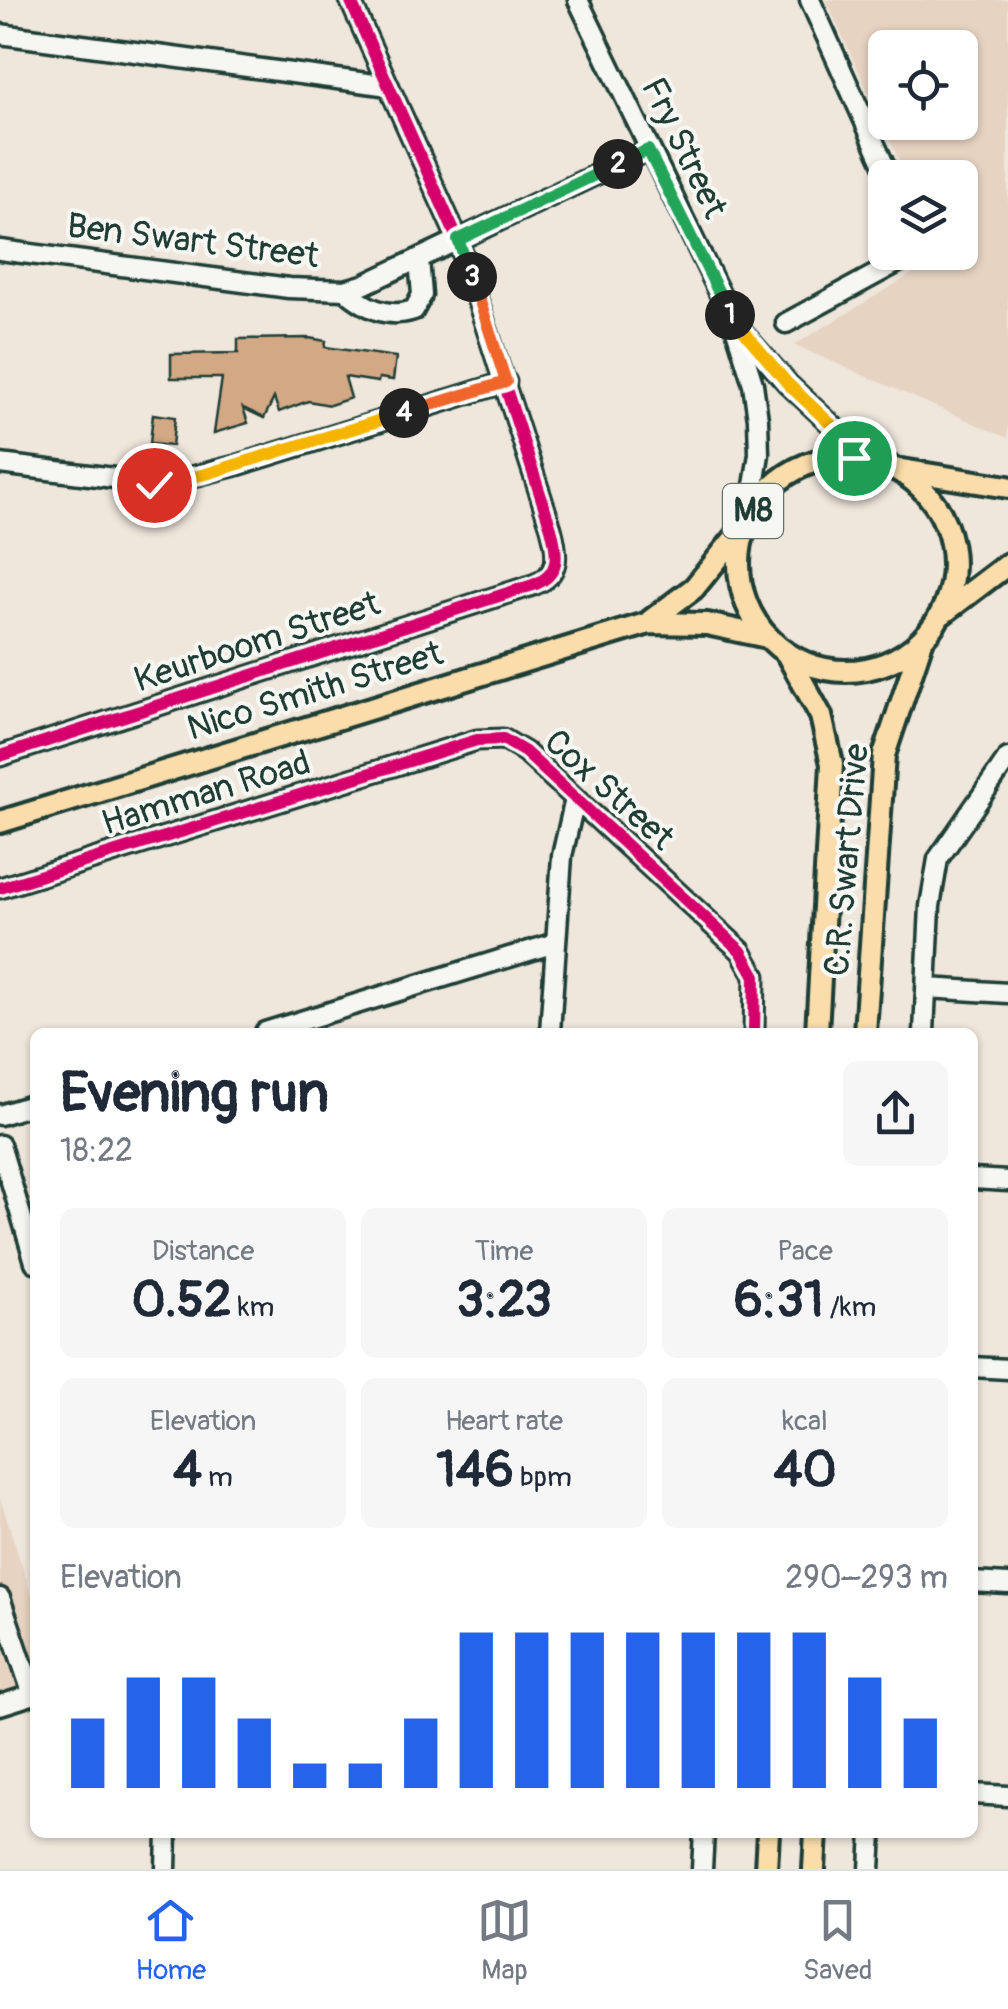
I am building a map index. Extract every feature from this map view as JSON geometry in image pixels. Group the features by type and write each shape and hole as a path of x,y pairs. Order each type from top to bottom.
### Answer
{"main road":[{"name":"M8","path":"1008,487 945,480 869,460 832,458 798,469 768,491 748,520 740,548 740,582 750,612 767,636 786,652 816,667 859,670 896,659 922,639 940,616 1008,564"},
{"name":"M8","path":"890,468 925,493 948,533 953,571 940,616"},
{"name":"Nico Smith Street","path":"649,622 694,588 748,520"},
{"name":"Nico Smith Street","path":"0,822 649,622 707,624 767,636"},
{"name":"C.R. Swart Drive","path":"865,1028 884,755 922,639"},
{"name":"C.R. Swart Drive","path":"786,652 820,716 832,764 817,1028"},
{"path":"766,1869 768,1838"},
{"path":"814,1869 816,1838"}],"street":[{"path":"0,464 162,484 238,465 506,382 458,240 350,0"},
{"name":"Fry Street","path":"578,0 734,323 753,384 758,419 758,454 748,520"},
{"path":"810,0 882,160"},
{"path":"0,34 389,86"},
{"name":"Ben Swart Street","path":"0,250 289,288 345,290 363,285 648,150"},
{"path":"345,290 382,312 414,310 422,295 418,258"},
{"path":"786,324 884,270"},
{"name":"Fry Street","path":"734,323 796,392 869,460"},
{"name":"Keurboom Street","path":"0,756 532,584 552,574 557,552 506,382"},
{"name":"Cox Street","path":"430,755 477,740 503,739 525,752 728,940 754,969 754,1028"},
{"name":"Hamman Road","path":"0,888 430,755"},
{"path":"924,1028 931,896 938,859 1008,758"},
{"path":"550,1028 564,832 575,799"},
{"path":"278,1028 555,943"},
{"path":"927,988 1008,992"},
{"path":"0,1115 30,1106"},
{"path":"0,1145 30,1245"},
{"path":"978,1178 1008,1181"},
{"path":"978,1366 1008,1369"},
{"path":"978,1582 1008,1584"},
{"path":"0,1598 30,1683"},
{"path":"0,1706 30,1695"},
{"path":"978,1794 1008,1796"},
{"path":"166,1869 167,1838"},
{"path":"702,1869 704,1838"},
{"path":"870,1869 872,1838"}],"shaded area":[{"path":"826,0 1008,0 1008,438 794,345 919,270 978,270 978,160 899,160 890,140 978,140 978,30 868,30 868,92"},
{"path":"0,1498 30,1591 30,1689 0,1698"}],"building":[{"path":"238,339 326,341 325,347 396,357 393,380 345,377 351,398 330,405 308,401 279,412 274,398 264,418 243,408 248,423 214,433 222,378 171,378 171,354 238,353"},
{"path":"153,414 175,417 172,446 150,444"}],"cycle path":[{"path":"0,756 533,585 553,569 556,555 551,528 458,240 350,0"},
{"path":"0,888 477,740 503,739 525,752 741,951 755,976 754,1028"}],"route":[{"path":"154,485 206,474 506,382 458,240 648,150 734,323 796,392 869,460 854,458"}]}
